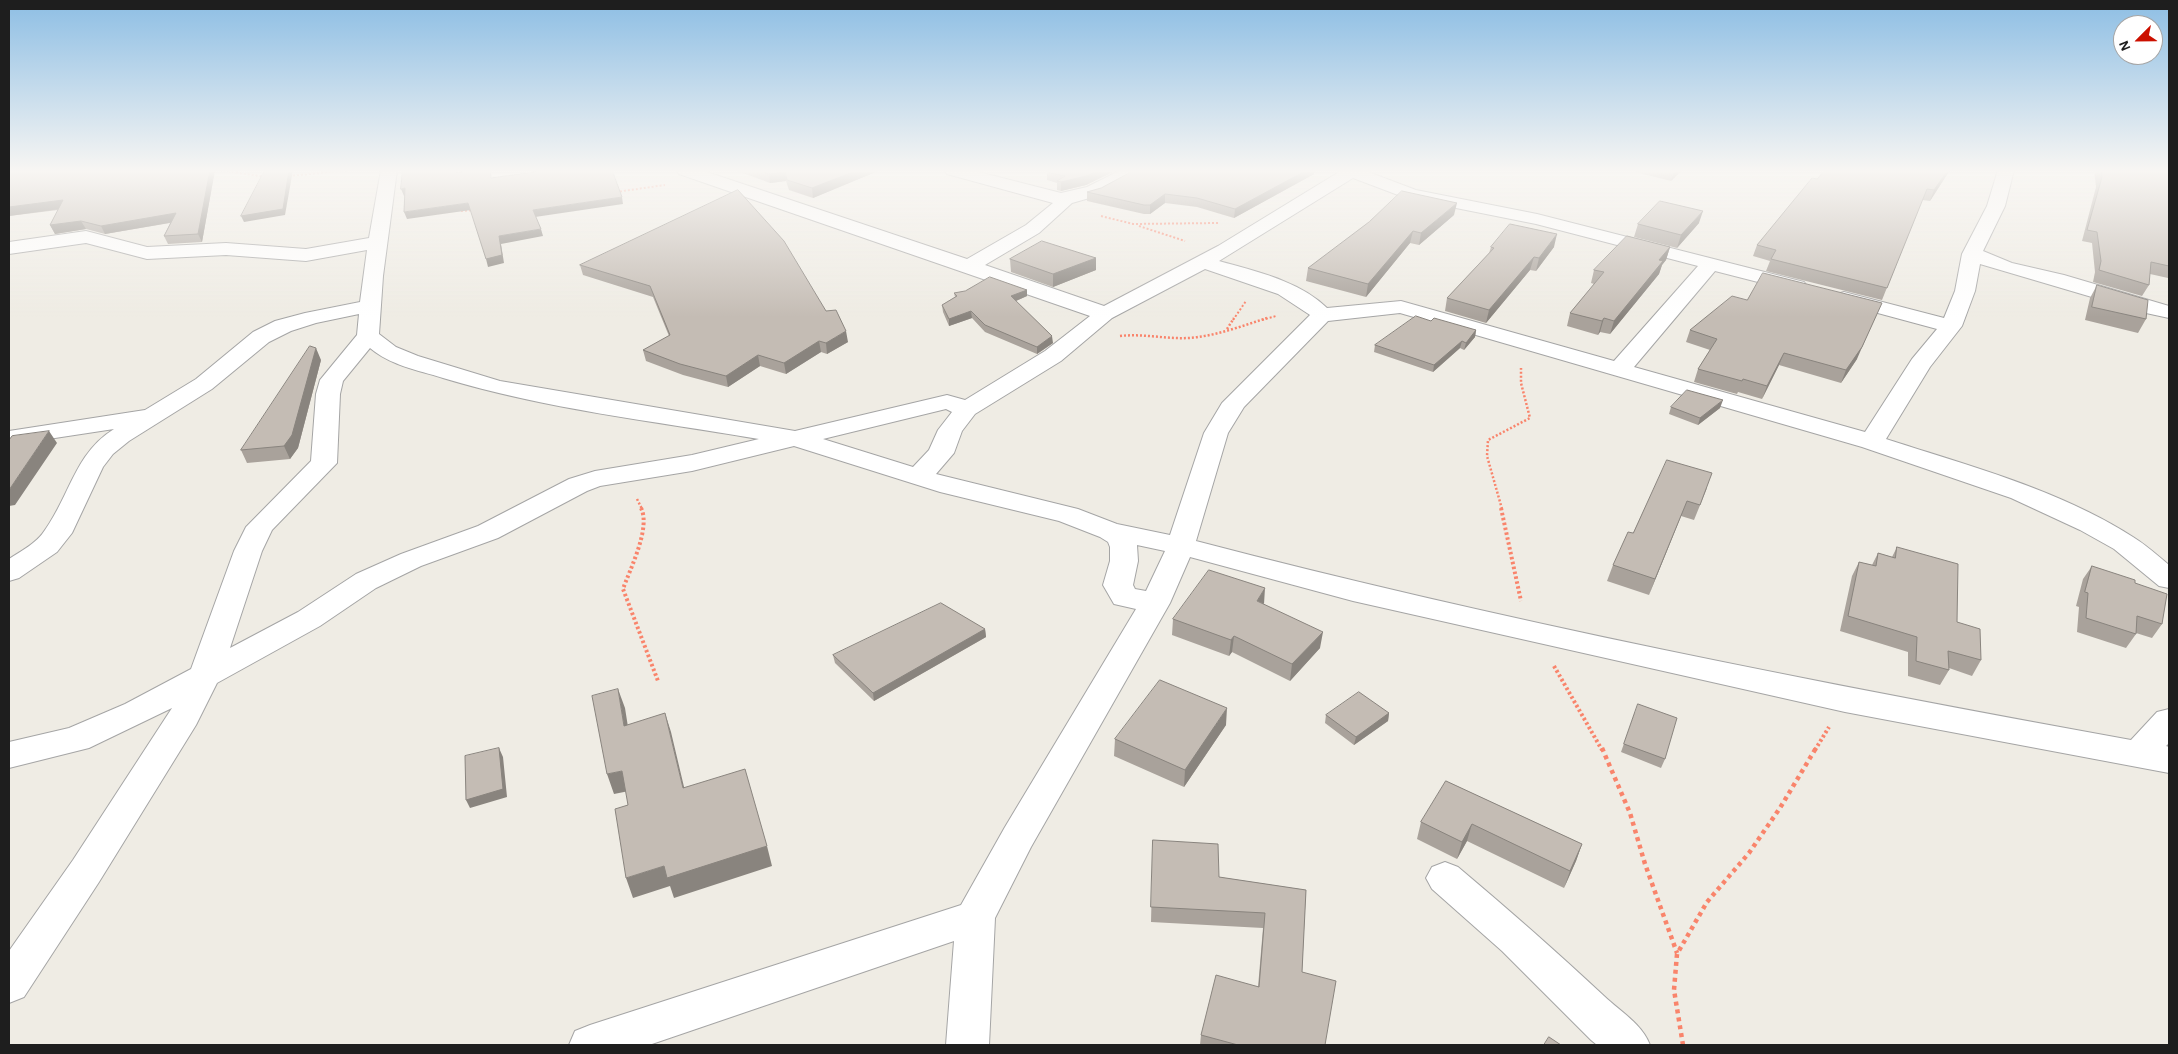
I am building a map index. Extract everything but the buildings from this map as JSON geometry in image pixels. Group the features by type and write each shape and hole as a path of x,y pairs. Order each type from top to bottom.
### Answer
{"street":[{"path":"9,984 86,871 184,716 205,675 248,551 260,527 324,463 328,394 332,380 368,336 373,276 382,219"},
{"path":"828,219 1105,314"},
{"path":"967,267 1037,226 1045,219"},
{"path":"919,476 941,453 950,430 967,409 1053,356 1105,314 1225,250 1275,219"},
{"path":"1538,219 1951,326"},
{"path":"1871,442 1920,364 1951,326 1965,291 1972,254 1989,219"},
{"path":"9,248 86,237 147,254 226,249 306,255 379,242"},
{"path":"1972,254 2006,267 2057,279 2153,309 2169,312"},
{"path":"1203,262 1255,278 1320,311 1401,307 1871,442 2020,492 2061,510 2124,543 2169,580"},
{"path":"1619,370 1711,263"},
{"path":"9,572 47,546 58,533 92,465 104,449 120,436 157,415 204,384 268,334 284,326 312,317 371,306"},
{"path":"968,1045 975,917 1018,837 1155,603 1181,546 1216,433 1225,415 1320,311"},
{"path":"368,336 388,352 410,361 497,387 793,438 919,476 1068,515 1110,531 1181,546 1353,592 1530,629 1845,700 2154,757 2169,721"},
{"path":"9,754 77,739 137,712 309,619 366,581 411,560 488,532 578,485 692,463 947,402 967,409"},
{"path":"9,438 157,415"},
{"path":"1110,531 1120,538 1124,547 1124,561 1118,585 1124,597 1155,603"},
{"path":"1445,878 1516,938 1606,1026 1629,1045"},
{"path":"590,1045 975,917"}],"path":[{"path":"1117,219 1191,243 1225,250"},
{"path":"1132,224 1223,223 1250,235"},
{"path":"1115,339 1140,334 1199,338 1245,323 1320,311"},
{"path":"1520,341 1521,383 1530,418 1488,440 1486,456 1530,629 1608,762 1630,813 1644,864 1677,954 1674,990 1683,1045"},
{"path":"630,474 632,488 644,514 642,536 623,589 658,681"},
{"path":"1677,954 1707,902 1749,853 1780,808 1845,700"}]}
